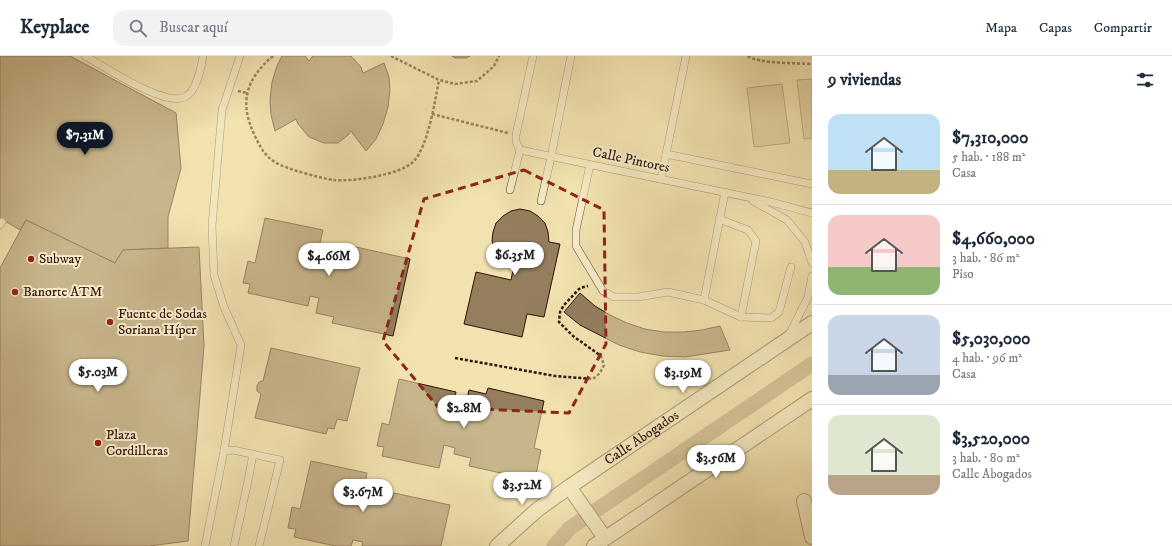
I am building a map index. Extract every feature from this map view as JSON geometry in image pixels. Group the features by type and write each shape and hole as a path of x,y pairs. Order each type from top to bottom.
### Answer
{"street":[{"name":"Calle Abogados","path":"497,546 537,510 573,492 812,323"},
{"path":"573,492 596,525 600,542 812,399"},
{"path":"804,501 812,537"}],"lane":[{"path":"85,56 154,94 171,99 185,97 192,90 200,73 203,56"},
{"path":"205,546 224,451 241,345 224,308 214,275 212,226 222,110 240,56"},
{"path":"510,190 520,150 516,138 533,56"},
{"path":"541,201 570,56"},
{"path":"661,180 686,56"},
{"name":"Calle Pintores","path":"520,150 725,192 812,213"},
{"path":"666,154 812,184"},
{"path":"590,165 576,230 576,246 603,291 614,297 638,297 668,292 704,300 741,317 771,318 780,312 791,267"},
{"path":"704,300 725,192"},
{"name":"Calle Pintores","path":"746,197 787,220 806,242 812,263"},
{"path":"719,219 748,230 756,240 741,317"},
{"path":"785,341 808,297 812,276"},
{"path":"224,451 233,450 280,460 259,546"},
{"path":"234,546 250,476 252,454"}],"path":[{"path":"273,56 265,63 249,86 246,100 248,122 262,152 276,163 292,170 334,180 367,178 397,172 414,162 421,152 432,114 439,80"},
{"path":"391,56 439,80 455,84 477,81 494,66 499,56"},
{"path":"748,56 751,59 767,61 812,64"},
{"path":"432,114 516,138"},
{"path":"456,358 555,376 593,378 600,373 604,365 601,356 573,336 559,322 560,312 564,305 580,288 598,283"}],"highlighted area":[{"path":"524,170 604,210 606,344 569,413 438,407 383,341 424,199"}],"shaded area":[{"path":"812,79 812,138 804,139 797,80"},
{"path":"782,84 790,143 754,147 747,88"}],"building":[{"path":"0,56 70,56 176,113 181,168 168,217 168,248 123,250 115,263 26,220 20,230 0,218"},
{"path":"282,56 305,56 309,61 313,56 351,56 361,67 363,73 384,63 389,77 390,91 388,107 383,124 376,139 366,151 351,131 338,143 324,143 309,137 298,124 296,119 275,131 271,115 270,100 272,82"},
{"path":"452,56 470,56 466,58 455,58"},
{"path":"520,209 530,211 538,216 545,223 549,242 560,244 544,317 527,314 522,337 464,324 476,272 511,280 514,265 506,262 495,250 492,241 493,232 496,223 503,216 511,211"},
{"path":"265,218 323,230 317,255 328,257 331,247 346,251 347,245 410,259 393,336 332,323 334,317 316,313 319,298 310,296 308,306 248,293 250,284 243,283 248,261 255,263"},
{"name":"Plaza Cordilleras","path":"26,220 115,263 123,250 199,247 204,346 188,541 149,546 0,546 0,268"},
{"path":"580,293 595,306 610,315 645,329 664,332 684,332 720,326 730,350 685,357 662,356 640,352 619,345 580,325 564,312"},
{"path":"271,348 360,368 347,421 337,419 334,429 328,428 326,434 255,418 261,394 257,391 257,386 259,382 263,381"},
{"path":"399,379 456,392 453,406 465,408 469,390 486,394 488,388 544,401 534,448 541,450 536,474 530,472 528,479 469,466 471,458 454,454 455,448 444,445 439,468 382,456 384,447 377,446 382,423 389,425"},
{"path":"311,461 367,473 362,498 374,501 375,495 392,499 394,493 450,505 441,546 362,546 363,542 353,540 351,546 335,546 294,537 296,529 288,528 292,507 300,509"}],"waterway":[{"path":"554,546 570,528 812,364"}],"place":[{"name":"Subway","path":"31,259"},
{"name":"Banorte ATM","path":"15,292"},
{"name":"Fuente de Sodas Soriana Híper","path":"110,322"},
{"name":"Plaza Cordilleras","path":"98,443"}]}
